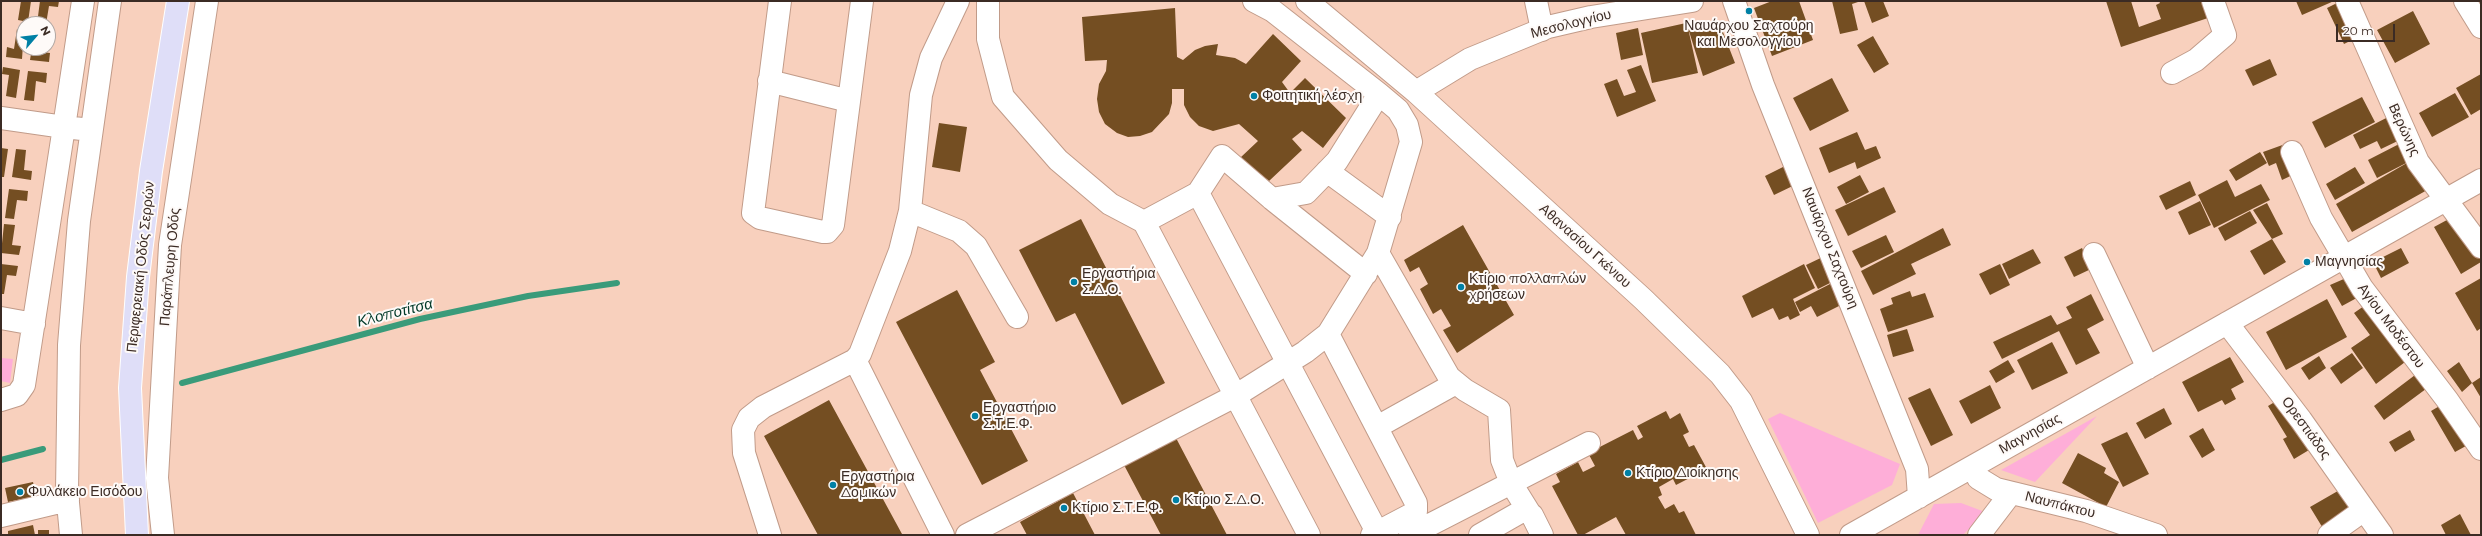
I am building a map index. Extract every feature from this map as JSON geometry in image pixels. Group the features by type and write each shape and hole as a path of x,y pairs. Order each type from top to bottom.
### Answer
{"main road":[{"name":"Περιφερειακή Οδός Σερρών","path":"137,535 130,388 138,277 151,171 178,1"}],"street":[{"path":"1,400 17,396 23,389 83,1"},
{"path":"72,535 68,500 69,345 79,222 110,1"},
{"name":"Παράπλευρη Οδός","path":"163,535 157,478 170,245 207,1"},
{"path":"780,1 753,213 760,218 822,232 831,229 862,1"},
{"path":"770,535 744,453 743,430 749,418 763,407 855,360 879,309 900,251 910,212 921,95 931,58 958,1"},
{"path":"988,1 988,39 1003,97 1058,160 1110,204 1144,222 1309,535"},
{"path":"967,535 1235,396 1288,363 1328,334 1378,253 1390,217 1411,142 1407,125 1398,110 1379,94 1273,11 1254,1"},
{"name":"Αθανασίου Γκένιου","path":"1308,1 1416,92 1643,299 1720,374 1741,401 1808,535"},
{"path":"1536,1 1542,30"},
{"name":"Μεσολογγίου","path":"1416,92 1470,60 1542,30 1590,17 1692,1"},
{"name":"Ναυάρχου Σαχτούρη","path":"1734,1 1763,84 1917,469 1920,482 1920,497"},
{"path":"2172,73 2196,60 2225,35 2213,1"},
{"name":"Βερώνης","path":"2347,1 2418,162 2481,247"},
{"path":"2465,1 2481,27"},
{"path":"770,82 849,101"},
{"path":"1272,199 1306,193 1337,161 1379,94"},
{"path":"1,118 91,130"},
{"name":"Αγίου Μοδέστου","path":"2292,152 2322,218 2362,288 2448,401 2481,449"},
{"path":"1144,222 1198,194 1222,156 1272,199 1366,274"},
{"path":"1327,171 1390,217"},
{"name":"Μαγνησίας","path":"1852,535 2481,180"},
{"path":"1198,194 1288,363 1375,534 1412,514 1417,507 1328,334"},
{"path":"910,212 959,231 976,246 1017,317"},
{"path":"1378,253 1449,377 1499,410 1502,460 1511,483 1542,535"},
{"path":"2094,254 2148,368"},
{"path":"1,318 34,324"},
{"name":"Ορεστιάδος","path":"2227,323 2301,420 2382,535"},
{"path":"855,360 943,535"},
{"path":"1376,427 1456,383"},
{"path":"1410,535 1589,443"},
{"name":"Ναυπάκτου","path":"1974,466 1975,475 1981,482 2011,493 2086,511 2156,535"},
{"path":"1979,535 2011,493"},
{"path":"1,516 68,500"},
{"path":"2329,535 2364,510"},
{"path":"1479,535 1520,512 1529,512"}],"shaded area":[{"path":"1,358 13,359 10,383 1,381"},
{"path":"1780,413 1900,464 1892,485 1818,523 1768,419"},
{"path":"2097,416 2035,482 2001,470"},
{"path":"1961,503 1985,512 1963,535 1918,535 1934,504"}],"building":[{"path":"21,1 31,1 29,16 19,16"},
{"path":"40,1 59,1 58,7 49,6 47,16 38,16"},
{"path":"1772,1 1799,1 1813,40 1772,56 1754,8"},
{"path":"1832,1 1861,1 1852,4 1858,30 1840,34"},
{"path":"1864,1 1883,1 1889,16 1872,23"},
{"path":"2106,1 2131,1 2139,27 2161,19 2156,5 2160,3 2159,1 2206,1 2211,17 2121,47"},
{"path":"2296,1 2334,1 2302,15"},
{"path":"2341,1 2362,35 2344,44 2327,8"},
{"name":"Φοιτητική λέσχη","path":"1175,8 1177,57 1183,60 1195,50 1205,46 1218,44 1216,55 1235,58 1246,64 1273,34 1301,61 1282,82 1290,93 1305,78 1346,118 1323,148 1302,131 1292,139 1302,150 1269,181 1240,158 1258,141 1239,124 1213,131 1199,126 1190,117 1184,105 1184,89 1172,89 1172,103 1169,114 1152,132 1140,136 1128,137 1117,133 1105,124 1099,112 1097,99 1099,84 1106,71 1107,60 1085,61 1082,17"},
{"path":"2413,11 2430,44 2395,63 2377,30"},
{"path":"1702,20 1705,28 1719,22 1735,63 1703,76 1688,28 1698,73 1652,83 1641,33 1686,23 1687,26"},
{"path":"1638,28 1643,55 1621,60 1616,33"},
{"path":"16,36 16,56 22,56 22,59 6,57 7,47 14,49"},
{"path":"1873,36 1889,64 1874,73 1857,45"},
{"path":"31,56 50,56 49,62 30,60"},
{"path":"2270,59 2277,75 2253,86 2245,70"},
{"path":"1641,65 1656,101 1617,117 1604,84 1617,79 1624,96 1636,92 1627,70"},
{"path":"3,67 20,70 16,98 6,96 9,75 2,74"},
{"path":"28,71 47,73 46,83 36,81 34,101 24,100"},
{"path":"2481,74 2481,109 2471,115 2456,88"},
{"path":"1832,78 1849,111 1810,131 1793,98"},
{"path":"2455,93 2469,117 2432,137 2419,113"},
{"path":"2362,97 2375,122 2325,148 2312,122"},
{"path":"2394,114 2406,137 2381,149 2377,141 2360,149 2353,135"},
{"path":"939,123 967,127 960,172 932,167"},
{"path":"1857,132 1865,150 1876,146 1881,158 1857,169 1855,162 1829,173 1819,148"},
{"path":"2403,142 2412,160 2377,178 2368,160"},
{"path":"2288,143 2301,171 2282,180 2276,163 2269,166 2263,152"},
{"path":"1,148 8,149 4,177 1,177"},
{"path":"16,149 26,150 24,170 32,171 31,180 12,177"},
{"path":"2260,152 2267,163 2236,181 2229,170"},
{"path":"2412,160 2429,189 2352,232 2336,204"},
{"path":"1791,163 1801,182 1774,195 1765,176"},
{"path":"2355,167 2365,183 2335,200 2326,184"},
{"path":"1860,175 1869,192 1846,204 1837,187"},
{"path":"2227,180 2235,197 2261,184 2270,200 2214,228 2198,195"},
{"path":"2190,181 2196,195 2166,210 2159,196"},
{"path":"1884,187 1896,212 1848,236 1835,210"},
{"path":"9,189 28,191 27,201 17,200 14,219 5,218"},
{"path":"2200,201 2211,225 2189,235 2178,212"},
{"path":"2267,203 2283,234 2272,239 2253,210"},
{"path":"2250,211 2257,223 2225,241 2218,228"},
{"path":"2458,214 2481,254 2481,262 2461,274 2434,227"},
{"name":"Εργαστήρια Σ.Δ.Ο.","path":"1081,219 1165,383 1122,405 1075,313 1056,322 1019,250"},
{"path":"4,224 15,225 12,245 21,246 19,255 1,253"},
{"name":"Κτίριο πολλαπλών χρήσεων","path":"1463,225 1514,315 1457,353 1443,330 1451,326 1441,309 1433,314 1420,289 1428,284 1419,267 1410,272 1404,260"},
{"path":"1943,228 1951,245 1911,264 1916,274 1873,295 1861,271"},
{"path":"1886,235 1894,252 1861,268 1852,251"},
{"path":"2272,239 2286,262 2264,275 2250,251"},
{"path":"2082,248 2091,269 2074,277 2064,257"},
{"path":"2401,248 2409,263 2381,278 2373,262"},
{"path":"2033,249 2041,263 2009,279 2002,264"},
{"path":"1829,254 1840,278 1818,289 1806,265"},
{"path":"1,264 18,266 16,276 7,275 4,294 1,294"},
{"path":"1804,264 1815,288 1793,299 1800,315 1790,320 1788,316 1779,320 1773,308 1752,318 1742,296"},
{"path":"2000,264 2010,285 1990,295 1979,274"},
{"path":"2353,275 2364,294 2342,306 2330,285"},
{"path":"2481,278 2481,328 2477,331 2455,293"},
{"path":"1832,283 1843,304 1817,317 1811,306 1800,312 1795,302"},
{"name":"Εργαστήριο Σ.Τ.Ε.Φ.","path":"957,290 995,362 980,370 1028,461 982,485 896,322"},
{"path":"1910,291 1912,297 1925,293 1934,317 1888,332 1880,309 1893,304 1891,298"},
{"path":"2091,294 2104,320 2087,329 2100,353 2076,365 2059,331 2002,359 1993,342 2051,315 2057,325 2072,318 2066,307"},
{"path":"2327,299 2347,337 2286,370 2266,332"},
{"path":"2364,306 2413,356 2376,384 2351,348 2370,335 2354,313"},
{"path":"1907,329 1914,351 1893,357 1887,335"},
{"path":"2052,342 2068,373 2032,390 2017,360"},
{"path":"2352,353 2363,368 2341,384 2330,368"},
{"path":"2319,356 2326,368 2309,380 2301,368"},
{"path":"2230,357 2244,382 2231,389 2236,399 2225,405 2222,400 2198,412 2182,382"},
{"path":"2008,360 2015,372 1996,383 1989,371"},
{"path":"2459,362 2472,383 2462,392 2447,371"},
{"path":"2423,369 2434,383 2384,420 2374,406"},
{"path":"2481,377 2481,398 2472,383"},
{"path":"1990,385 2001,408 1971,424 1959,401"},
{"path":"1930,388 1953,435 1931,446 1908,398"},
{"path":"2283,397 2314,447 2294,459 2283,439 2287,437 2268,406"},
{"name":"Εργαστήρια Δομικών","path":"829,400 902,534 818,535 764,436"},
{"path":"2448,401 2475,441 2455,452 2431,411"},
{"path":"2164,408 2172,424 2145,439 2136,423"},
{"name":"Κτίριο Διοίκησης","path":"1666,411 1670,419 1680,413 1689,432 1683,435 1689,447 1694,445 1707,469 1676,485 1673,479 1659,487 1662,495 1658,497 1665,509 1674,504 1679,513 1684,511 1696,535 1626,535 1616,517 1583,535 1578,535 1552,486 1560,482 1556,474 1578,462 1583,472 1595,466 1588,453 1633,430 1638,440 1643,437 1637,426"},
{"path":"2203,428 2215,450 2202,458 2189,436"},
{"path":"2410,430 2415,440 2395,452 2389,442"},
{"path":"2127,432 2149,474 2123,487 2101,444"},
{"name":"Κτίριο Σ.Δ.Ο.","path":"1176,438 1227,535 1161,535 1124,465"},
{"path":"2078,453 2106,468 2104,473 2119,482 2106,507 2062,483"},
{"name":"Φυλάκειο Εισόδου","path":"33,482 36,496 8,502 5,488"},
{"path":"2343,488 2356,510 2324,530 2310,507"},
{"name":"Κτίριο Σ.Τ.Ε.Φ.","path":"1073,493 1095,535 1027,535 1020,522"},
{"path":"2460,514 2471,535 2446,535 2441,525"},
{"path":"33,525 35,535 8,535 8,531"},
{"path":"38,530 49,530 49,535 38,535"}],"waterway":[{"name":"Κλοποτίτσα","path":"182,383 420,319 528,296 617,283"},
{"name":"Κλοποτίτσα","path":"1,460 43,449"}],"place":[{"name":"Ναυάρχου Σαχτούρη και Μεσολογγίου","path":"1749,11"},
{"name":"Φοιτητική λέσχη","path":"1254,96"},
{"name":"Μαγνησίας","path":"2307,262"},
{"name":"Εργαστήρια Σ.Δ.Ο.","path":"1074,282"},
{"name":"Κτίριο πολλαπλών χρήσεων","path":"1461,287"},
{"name":"Εργαστήριο Σ.Τ.Ε.Φ.","path":"975,416"},
{"name":"Κτίριο Διοίκησης","path":"1628,473"},
{"name":"Εργαστήρια Δομικών","path":"833,485"},
{"name":"Φυλάκειο Εισόδου","path":"20,492"},
{"name":"Κτίριο Σ.Δ.Ο.","path":"1176,500"},
{"name":"Κτίριο Σ.Τ.Ε.Φ.","path":"1064,508"}]}
